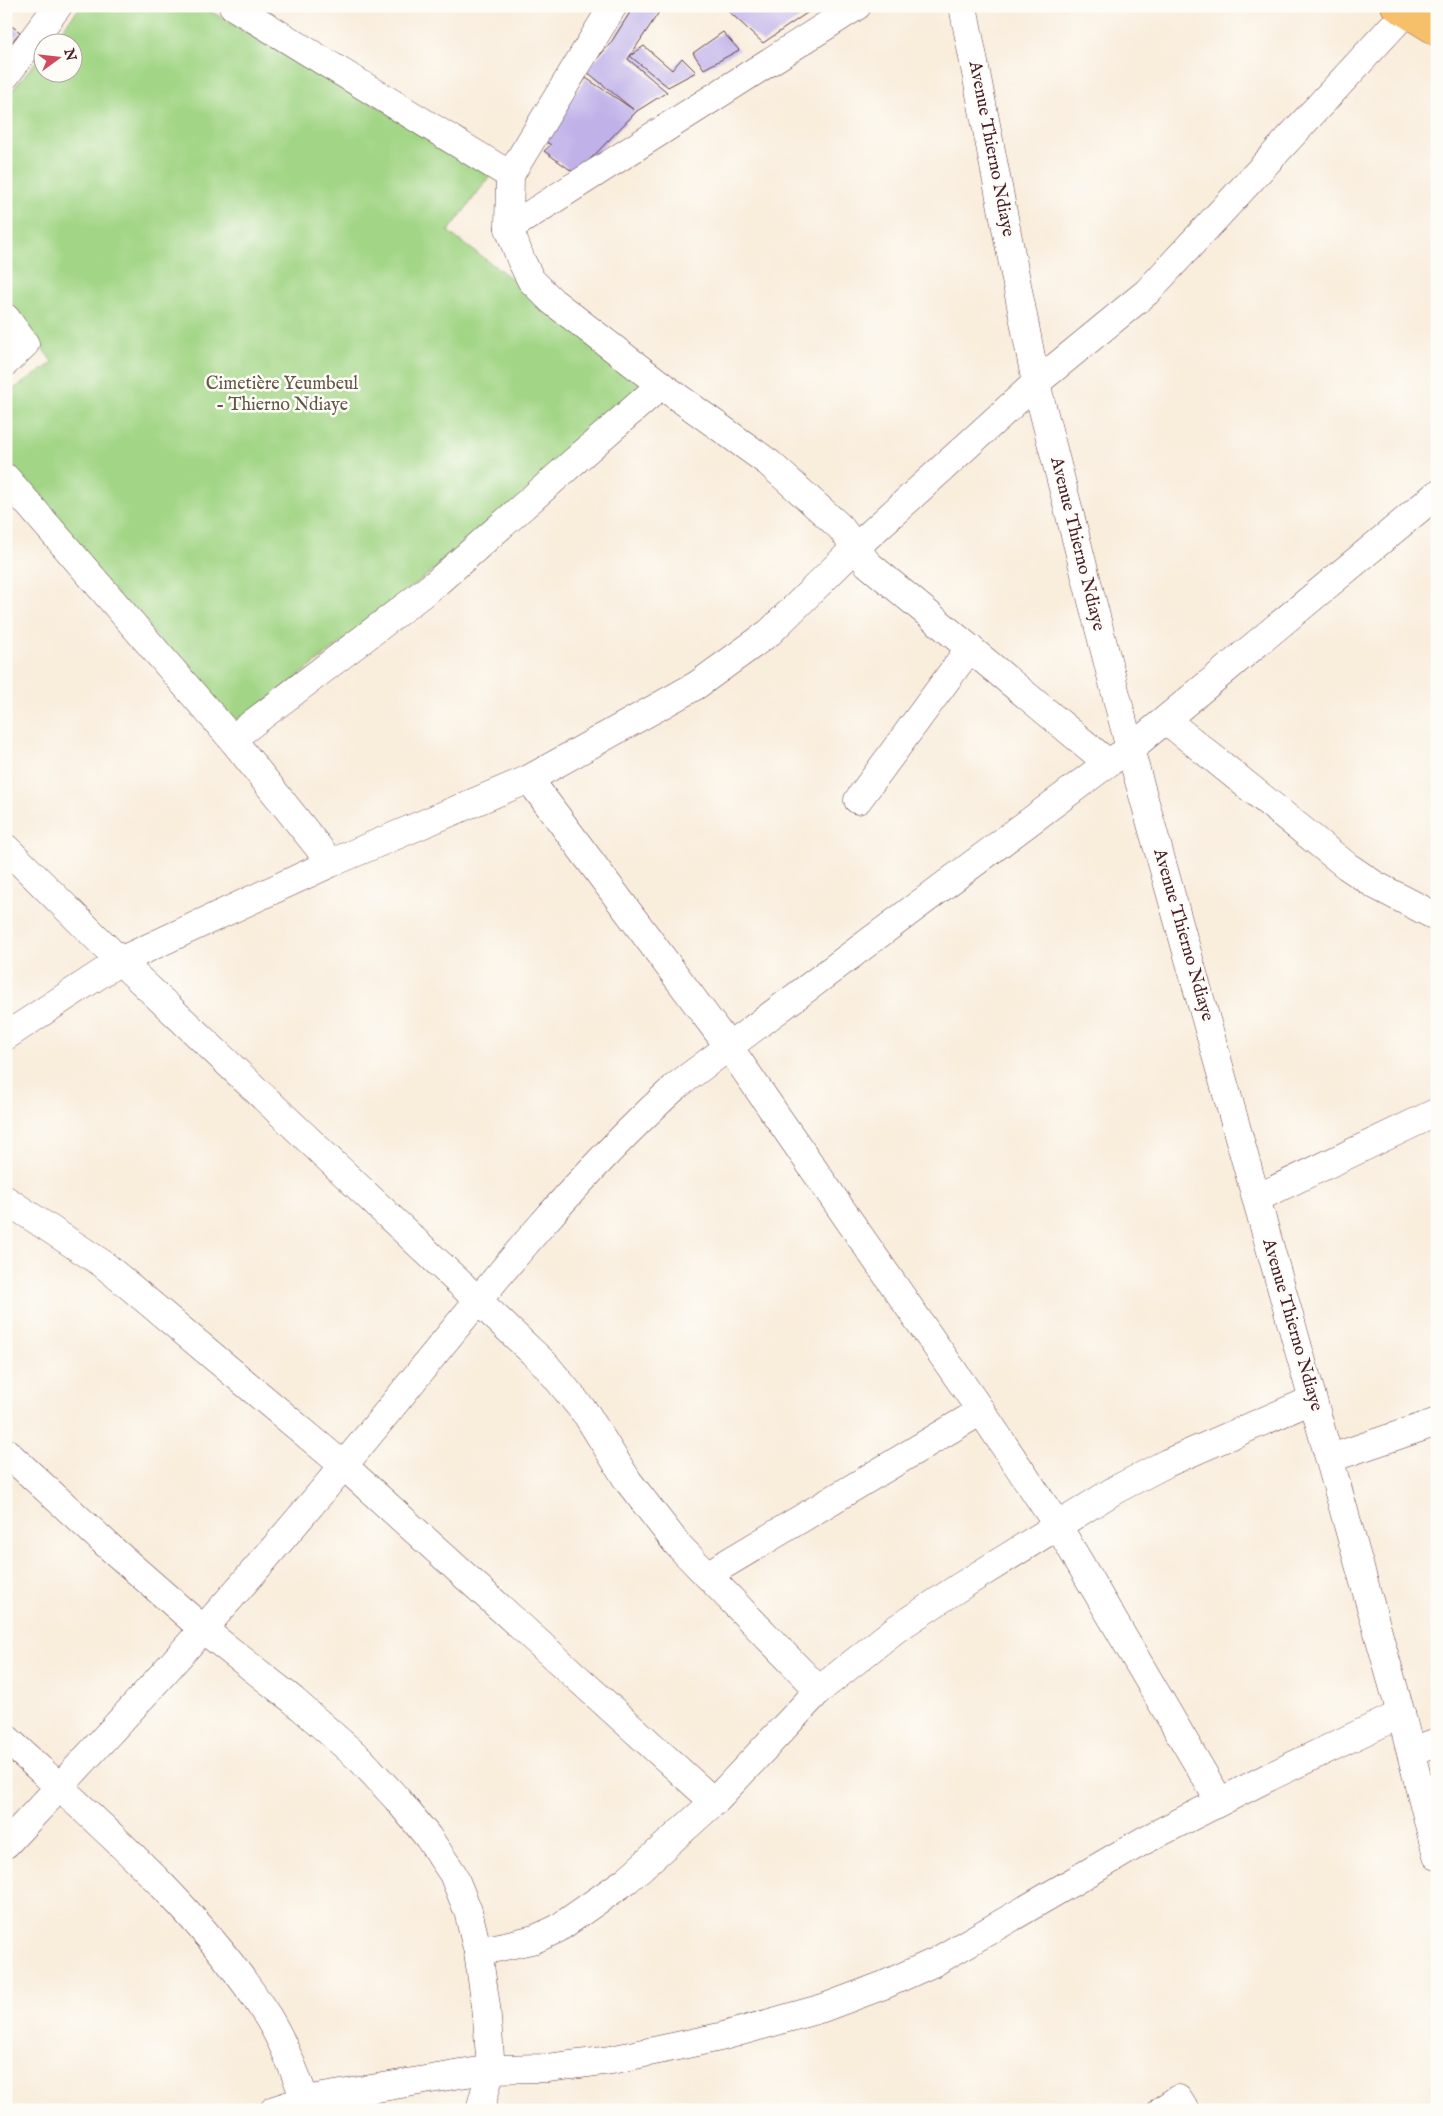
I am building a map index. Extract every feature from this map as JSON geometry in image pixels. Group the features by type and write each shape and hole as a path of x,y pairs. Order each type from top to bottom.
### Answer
{"main road":[{"path":"1400,10 1437,32"}],"street":[{"path":"6,75 58,6"},
{"path":"233,6 510,175"},
{"path":"613,6 510,175 509,228 521,260 532,280 552,301 661,385 769,463 840,527 868,564 1108,763"},
{"path":"509,228 857,6"},
{"name":"Avenue Thierno Ndiaye","path":"963,6 1036,383 1130,749 1312,1400 1331,1458 1411,1751 1437,1856"},
{"path":"6,1036 120,961 331,863 529,780 697,686 770,632 856,547 1036,383 1147,292 1400,10"},
{"path":"6,318 25,344 6,362"},
{"path":"232,738 435,584 661,385"},
{"path":"6,478 232,738 331,863"},
{"path":"6,1844 204,1630 344,1466 477,1301 594,1165 642,1117 675,1087 1108,763 1130,749 1436,497"},
{"path":"858,800 970,648"},
{"path":"1166,720 1347,866 1375,885 1437,917"},
{"path":"529,780 729,1047 981,1411 1058,1526 1220,1802"},
{"path":"6,848 120,961 477,1301 523,1342 562,1383 587,1415 628,1481 678,1544 819,1690"},
{"path":"1257,1198 1437,1112"},
{"path":"6,1200 103,1264 344,1466 714,1802"},
{"path":"478,1952 535,1939 557,1929 627,1880 714,1802 819,1690 896,1629 1114,1490 1167,1463 1312,1400"},
{"path":"708,1575 981,1411"},
{"path":"1331,1458 1437,1422"},
{"path":"6,1452 114,1552 204,1630 312,1717 361,1760 398,1799 428,1837 453,1874 468,1911 478,1952 486,2006 491,2069 480,2110"},
{"path":"274,2110 305,2100 491,2069 547,2068 610,2060 720,2037 823,2008 884,1985 935,1962 1143,1841 1401,1714"},
{"path":"6,1738 157,1880 213,1942 269,2018 294,2069 305,2100"},
{"path":"1411,1751 1437,1742"},
{"path":"1162,2110 1178,2099 1185,2110"}],"green space":[{"name":"Cimetière Yeumbeul - Thierno Ndiaye","path":"81,6 201,6 493,172 448,232 663,389 237,725 50,522 6,461 6,394 53,363 6,297 6,98 32,66 32,82 82,82 82,32 60,32"}],"building":[{"path":"634,6 663,6 628,59 667,92 637,111 576,174 544,151 551,145 543,140 586,78 634,110 586,71 610,44"},
{"path":"723,6 817,6 763,43"},
{"path":"6,22 20,32 6,49"},
{"path":"723,32 739,50 704,69 693,53"},
{"path":"644,46 672,70 682,58 696,72 668,87 630,56"}]}
